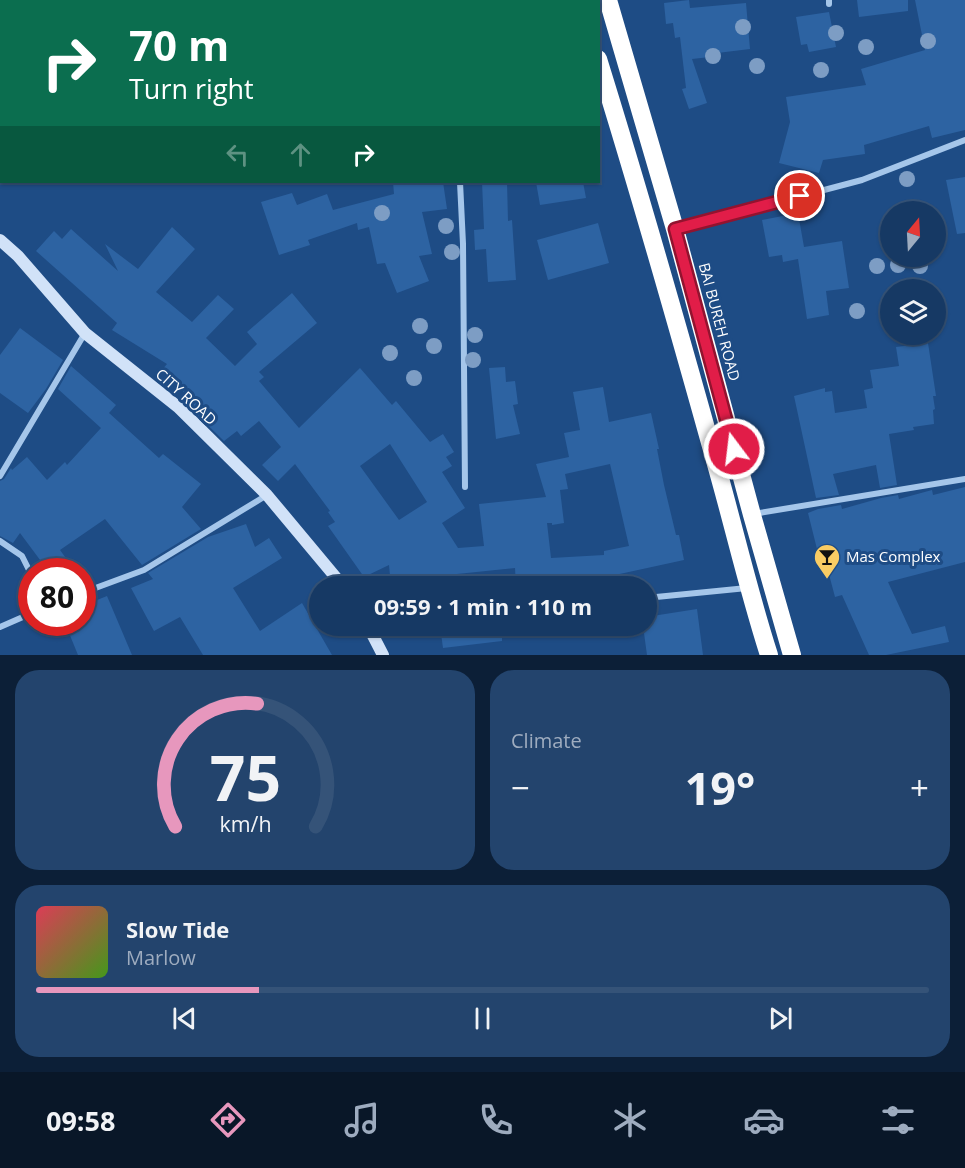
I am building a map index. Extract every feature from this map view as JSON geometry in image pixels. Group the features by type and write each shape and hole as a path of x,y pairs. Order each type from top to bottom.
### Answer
{"highway":[{"name":"BAI BUREH ROAD","path":"608,0 675,229 792,655"},
{"path":"600,66 659,261 733,525 748,588 769,655"}],"main road":[{"name":"CITY ROAD","path":"0,240 18,256 85,333 178,407 267,495 336,576"},
{"path":"373,636 383,655"}],"street":[{"path":"675,229 862,180 965,140"},
{"path":"460,183 463,244 465,487"},
{"path":"0,476 85,333"},
{"path":"752,514 965,479"},
{"path":"96,588 144,570 267,495"},
{"path":"0,541 23,558"},
{"path":"657,597 748,588"},
{"path":"0,627 18,619"}],"building":[{"path":"689,0 690,8 746,3 750,49 709,54 710,57 692,59 707,103 689,109 682,89 686,88 680,37 675,38 673,23 666,24 664,3"},
{"path":"857,0 908,0 908,11 859,17"},
{"path":"915,0 965,0 965,130 932,138 929,126 864,145 865,154 823,160 819,173 779,163 790,122 786,97 866,85 861,69 925,50"},
{"path":"829,12 836,47 809,52 807,44 801,45 796,17"},
{"path":"965,177 965,233 957,234 946,180"},
{"path":"393,183 443,183 447,209 422,212 432,254 419,256 429,281 397,293 385,263 377,264 369,227 358,230 357,223 308,240 310,245 279,255 261,202 292,193 297,205 327,194 333,210 394,194"},
{"path":"482,183 507,183 508,221 512,220 516,280 488,282 486,249 475,250 474,230 484,229"},
{"path":"536,183 583,183 586,198 540,205"},
{"path":"798,213 804,247 842,241 849,288 826,291 829,315 807,319 798,259 783,262 782,255 769,257 762,220"},
{"path":"598,223 609,263 548,280 537,240"},
{"path":"172,227 195,249 156,292 192,322 218,295 234,309 206,338 235,366 257,344 247,332 292,293 317,323 259,372 264,377 259,381 299,428 360,368 392,405 396,401 430,442 443,434 454,452 446,457 452,466 442,472 465,508 442,523 458,548 484,546 479,504 546,497 536,464 569,457 564,433 580,430 573,392 603,387 609,422 651,413 664,485 684,560 610,576 515,576 515,568 457,574 457,576 390,576 389,565 363,576 328,526 335,522 328,512 330,511 295,464 278,481 262,465 281,447 259,421 241,436 237,431 224,441 183,401 188,396 161,371 167,364 112,330 117,323 36,251 54,231 62,239 71,229 118,271 105,244 138,269","holes":["390,444 427,502 399,520 360,466","610,464 629,546 604,551 604,555 551,558 547,523 552,523 552,525 564,523 560,490 568,489 565,474"]},
{"path":"20,328 63,360 28,413 0,393 0,355"},
{"path":"928,345 936,396 933,396 934,424 889,434 897,485 880,488 876,465 833,474 839,495 816,498 794,396 825,388 825,392 832,391 835,413 867,408 864,390 873,388 870,370 899,366 896,347"},
{"path":"71,366 116,405 109,413 159,458 163,454 201,484 182,507 201,529 142,565 105,519 60,550 66,558 39,558 20,533 13,543 0,536 0,481 11,468 12,470 27,457 47,480 65,462 67,465 101,428 58,389"},
{"path":"505,367 506,382 515,381 518,404 513,405 520,434 496,439 489,368"},
{"path":"965,487 965,562 888,582 912,634 945,626 949,642 886,655 869,655 842,595 835,597 822,548 817,549 808,513 841,505 842,509 898,495 899,499 932,490 933,495"},
{"path":"246,524 255,547 269,538 282,558 233,588 260,631 302,603 309,615 309,636 321,636 332,655 203,655 180,617 154,631 131,588 153,579 148,573 208,537"},
{"path":"107,596 132,655 78,655 70,636 96,636 96,600"},
{"path":"697,609 703,655 647,655 644,636 657,636 657,615"},
{"path":"441,636 502,636 502,641 443,648"}],"place":[{"name":"Mas Complex","path":"827,580"}],"route":[{"path":"734,449 675,229 800,196"}]}
